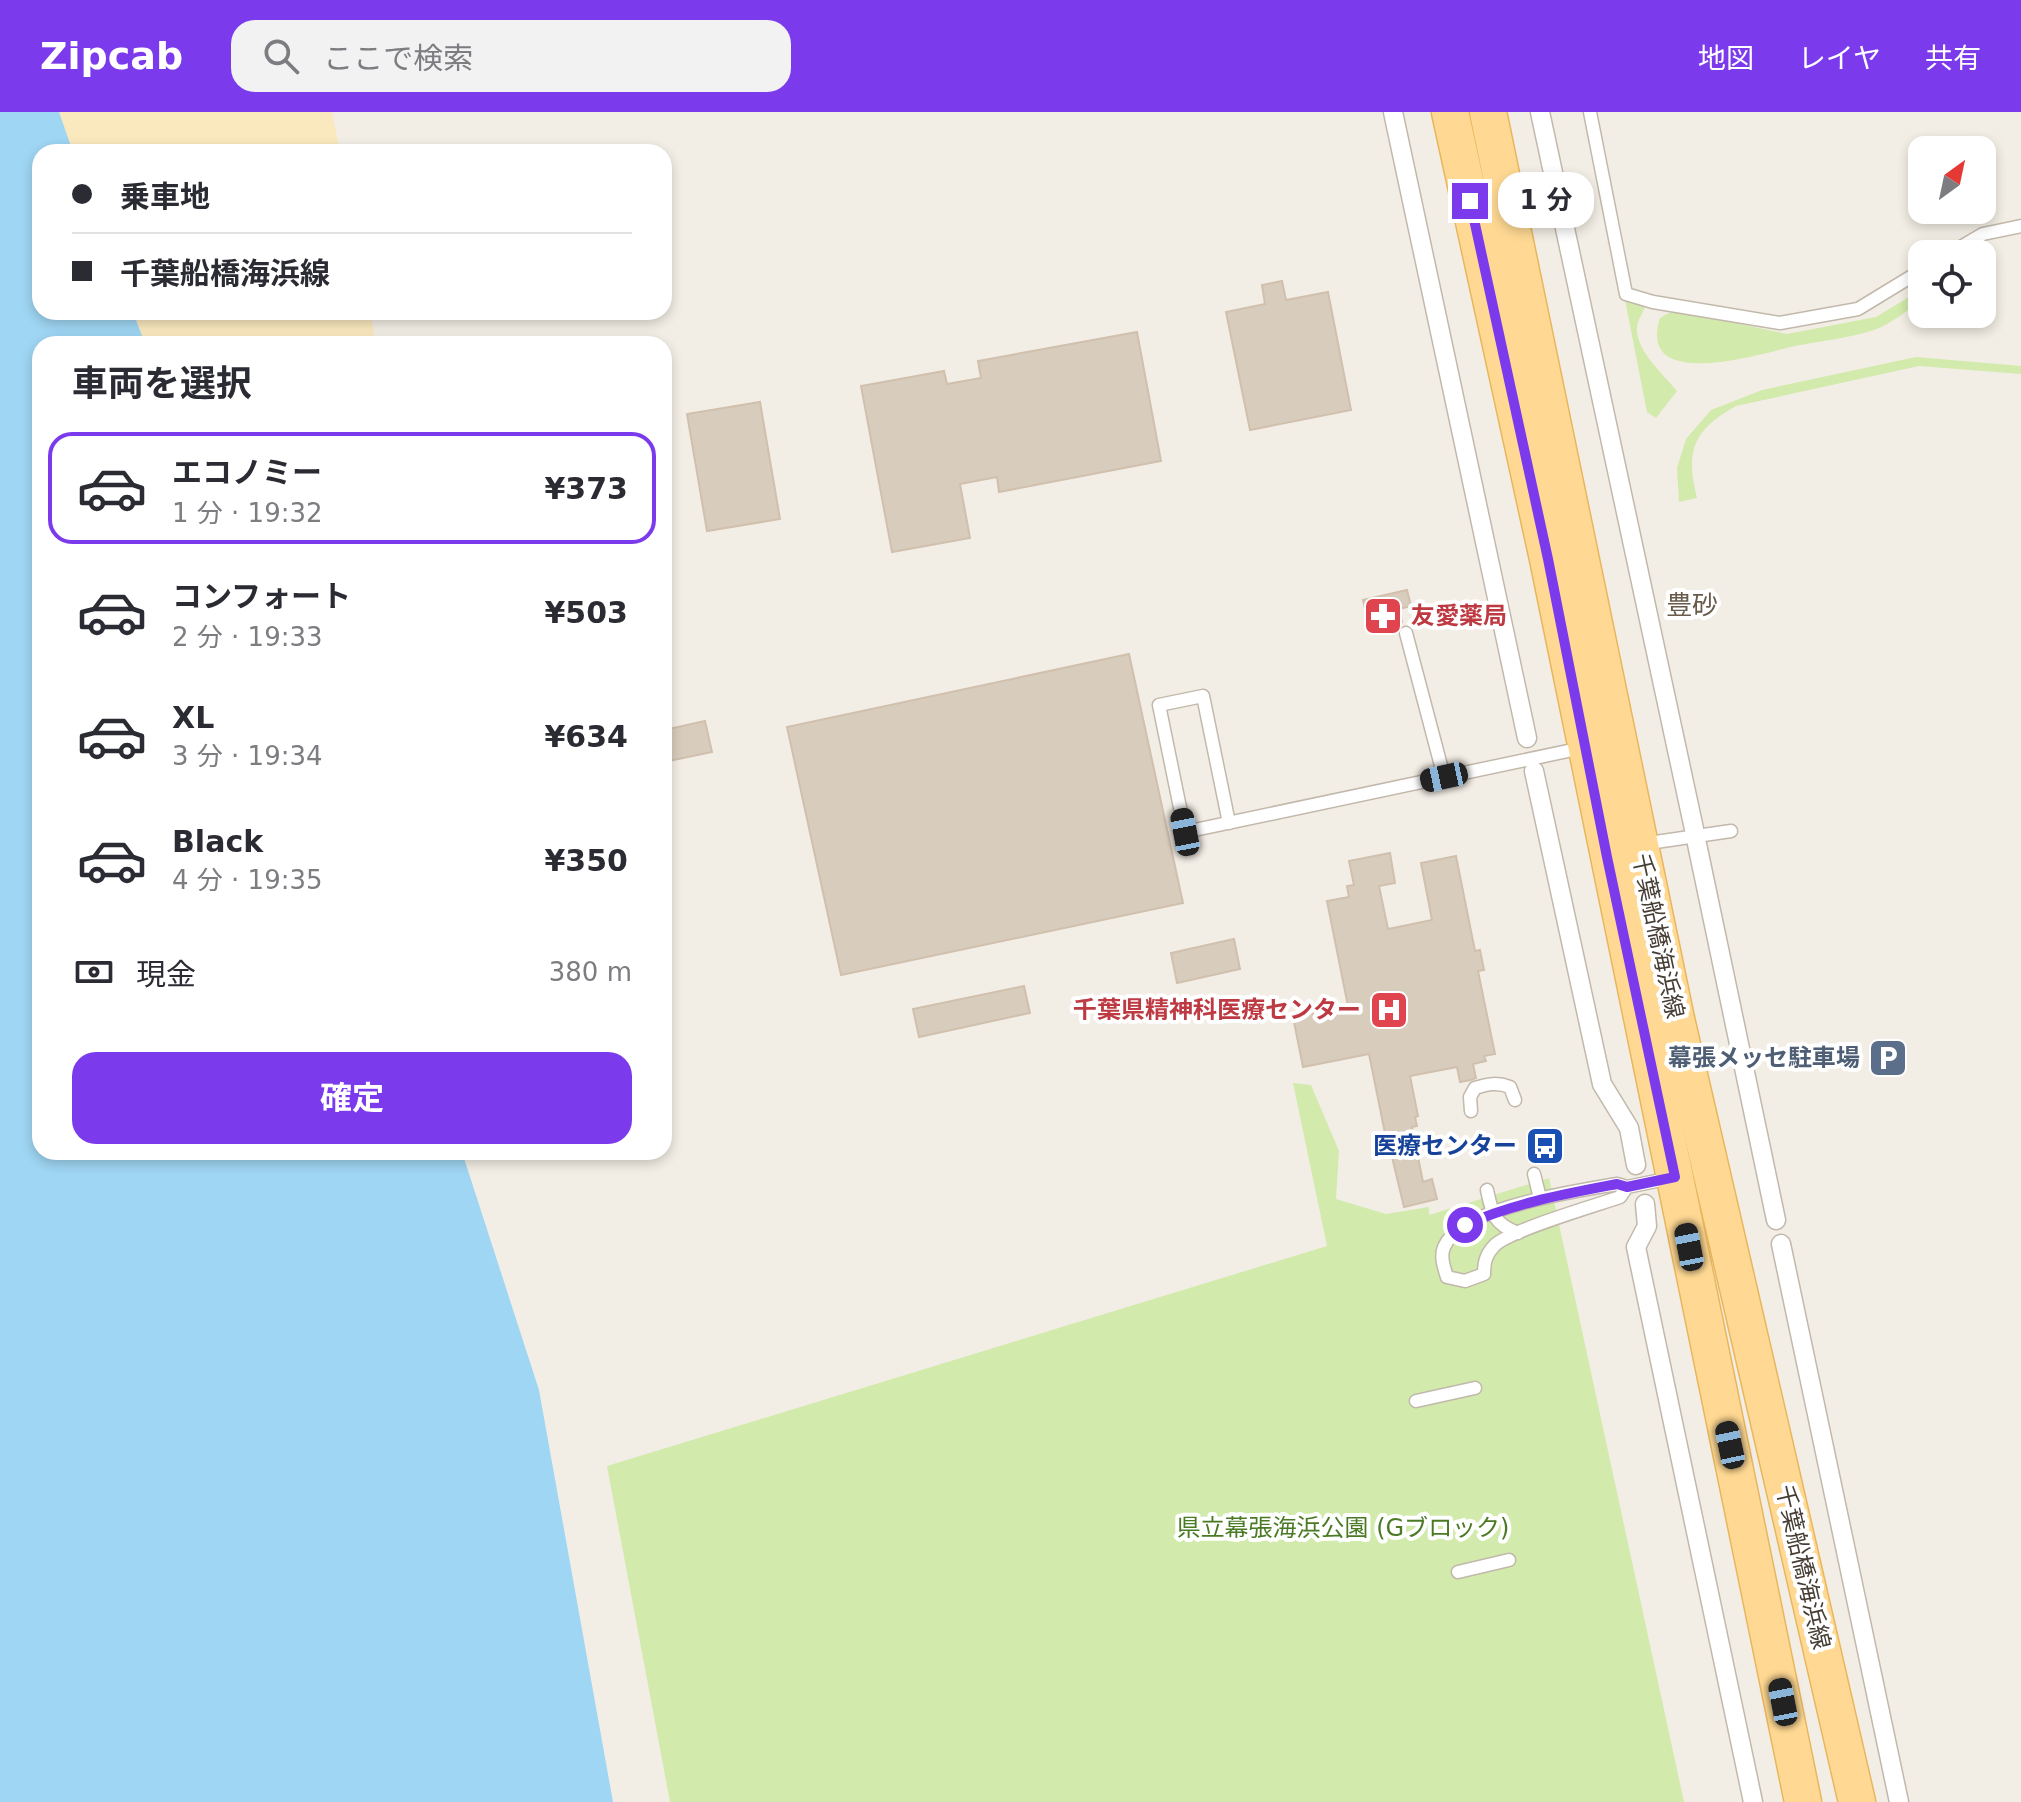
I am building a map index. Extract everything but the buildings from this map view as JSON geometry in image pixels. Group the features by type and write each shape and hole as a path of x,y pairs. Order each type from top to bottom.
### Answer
{"main road":[{"name":"千葉船橋海浜線","path":"1450,112 1548,559 1585,748 1857,1802"},
{"name":"千葉船橋海浜線","path":"1488,112 1639,844 1803,1802"}],"street":[{"path":"1393,112 1527,738"},
{"path":"1540,112 1776,1220"},
{"path":"1534,771 1602,1084 1629,1128 1636,1165"},
{"path":"1645,1204 1647,1226 1636,1247 1753,1802"},
{"path":"1781,1244 1899,1802"}],"lane":[{"path":"1590,112 1626,294 1653,302 1780,323 1858,309 1908,279"},
{"path":"1973,240 1983,234 2021,226"},
{"path":"1406,633 1444,777"},
{"path":"1229,823 1203,696 1159,705 1185,832 1229,823 1444,777 1585,748"},
{"path":"1639,844 1731,831"},
{"path":"1471,1111 1470,1097 1475,1088 1485,1085 1499,1083 1510,1087 1515,1100"},
{"path":"1627,1187 1620,1197 1518,1233 1496,1244 1484,1259 1484,1274 1465,1281 1447,1277 1442,1262 1444,1247 1465,1225 1492,1213 1540,1198 1617,1184 1627,1187 1693,1173"},
{"path":"1534,1174 1540,1198"},
{"path":"1487,1190 1492,1213 1503,1228 1518,1233"},
{"path":"1416,1401 1475,1388"},
{"path":"1458,1572 1509,1560"}],"green space":[{"path":"1908,298 1908,311 1874,330 1756,356 1706,363 1683,362 1666,355 1658,341 1660,318 1674,310 1787,334 1876,317"},
{"path":"1625,300 1646,303 1637,324 1638,336 1651,362 1677,391 1656,418 1647,412"},
{"path":"1916,357 2021,366 2021,374 1919,366 1736,406 1710,424 1696,443 1692,467 1697,498 1679,502 1677,468 1686,439 1711,410 1762,390"},
{"name":"県立幕張海浜公園 (Gブロック)","path":"1293,1083 1311,1085 1339,1151 1336,1199 1386,1214 1429,1207 1429,1215 1549,1178 1684,1802 670,1802 607,1466 1327,1246"}],"sand":[{"path":"51,112 332,112 338,144 61,144"},
{"path":"130,320 372,320 374,336 136,336"}],"water":[{"path":"0,112 59,112 70,144 32,144 32,320 136,320 142,336 32,336 32,1160 465,1160 539,1390 613,1802 0,1802"}],"place":[{"name":"友愛薬局","path":"1383,616"},
{"name":"千葉県精神科医療センター","path":"1389,1010"},
{"name":"幕張メッセ駐車場","path":"1888,1058"},
{"name":"医療センター","path":"1545,1146"}],"district":[{"name":"豊砂","path":"1692,605"}],"route":[{"path":"1465,1225 1540,1198 1617,1184 1627,1187 1675,1177 1548,559 1470,201"}]}
